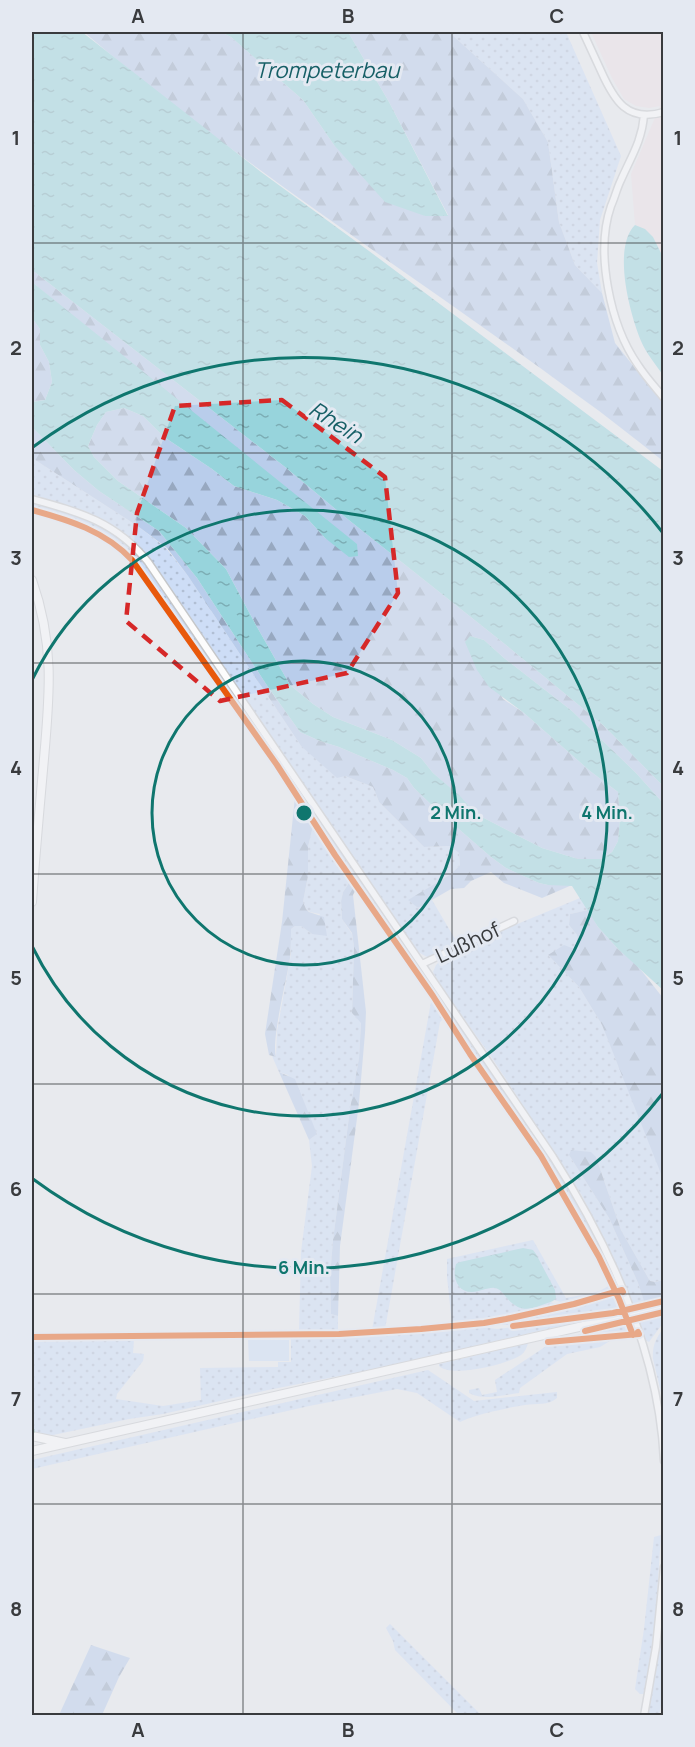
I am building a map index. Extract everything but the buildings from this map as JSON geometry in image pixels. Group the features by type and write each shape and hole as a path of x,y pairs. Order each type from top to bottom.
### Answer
{"main road":[{"path":"32,580 46,633 50,671 32,902"},
{"path":"32,1451 663,1307"},
{"path":"32,1436 66,1444"}],"street":[{"path":"584,32 616,100 629,111 644,115 663,112"},
{"path":"644,115 638,147 621,180 610,210 605,262 608,290 622,338 637,365 663,398"},
{"path":"32,499 86,516 109,526 143,556 554,1157 608,1256 632,1315 651,1373 658,1406 663,1461"},
{"name":"Lußhof","path":"422,964 514,921"},
{"path":"644,1716 656,1647 663,1568"}],"highlighted area":[{"path":"282,400 385,477 398,593 347,673 220,701 126,621 137,513 175,406"}],"shaded area":[{"path":"449,32 566,32 621,156 600,220 597,263 602,293 575,265 559,222 548,142 523,99"},
{"path":"591,32 663,32 663,257 653,237 635,225 631,174 660,106 649,108 636,106 624,99"},
{"path":"32,458 139,527 166,548 188,576 301,746 345,776 373,787 379,802 424,847 450,846 459,853 460,865 451,874 409,900 418,908 432,900 458,944 432,957 418,952 143,552 119,530 106,522 32,494"},
{"path":"32,503 76,515 98,524 127,543 154,576 304,796 302,800 175,616 121,544 90,528 32,508"},
{"path":"307,800 551,1160 597,1241 613,1281 542,1156 341,862 306,808"},
{"path":"313,826 429,992 534,1148 575,1216 611,1284 610,1289 561,1302 547,1298 548,1301 558,1305 493,1319 452,1324 447,1259 533,1240 566,1298 595,1292 609,1285 546,1169 443,1019 440,1022 385,1329 372,1330 431,1002 425,989 349,883 343,892 341,901 342,919 352,934 354,947 352,1013 361,1022 359,1058 350,1109 330,1277 331,1314 338,1316 338,1331 299,1332 301,1252 312,1166 309,1140 317,1134 288,1075 279,1072 272,1056 276,1057 277,1031 291,954 291,929 301,926 312,934 320,914 310,912 303,902 308,876 308,847"},
{"path":"580,898 588,910 570,914 569,925 577,935 581,951 548,955 579,987 602,1025 658,1161 664,1179 663,1280 650,1281 621,1230 596,1157 569,1155 609,1218 645,1303 663,1300 663,1323 649,1342 645,1340 609,1249 581,1194 433,972 442,959"},
{"path":"618,1296 623,1308 610,1313 516,1325 491,1325"},
{"path":"603,1316 380,1368 163,1414 53,1435 33,1434 32,1337 139,1339 134,1339 133,1353 144,1354 143,1361 117,1394 116,1399 163,1406 201,1400 200,1368 278,1367 278,1362 291,1362 291,1338 385,1334 475,1326 497,1329"},
{"path":"628,1323 630,1331 626,1335 555,1340"},
{"path":"663,1329 663,1401 653,1350"},
{"path":"613,1339 600,1347 567,1354 520,1388 519,1393 487,1397 469,1393 469,1390 479,1388 482,1395 497,1392 495,1380 548,1345"},
{"path":"248,1340 289,1340 289,1361 249,1361"},
{"path":"528,1343 521,1355 504,1363 479,1369 455,1371 439,1366 439,1364"},
{"path":"428,1370 474,1401 557,1392 557,1398 546,1403 492,1412 460,1422 417,1393 397,1389 309,1406 32,1469 32,1460"},
{"path":"661,1535 655,1623 645,1694 640,1694 635,1689 654,1537"},
{"path":"663,1611 663,1697 659,1715 648,1716 659,1652"},
{"path":"390,1624 481,1715 459,1715 395,1650 386,1628"}],"green space":[{"path":"84,32 221,32 231,37 303,100 334,145 425,216 448,215 389,102 348,32 449,32 523,99 548,142 559,222 575,265 602,293 615,343 663,403 663,461 515,350 203,128"},
{"path":"32,270 285,467 603,725 663,786 663,803 636,773 572,711 484,640 470,636 503,699 524,713 590,771 618,792 620,818 618,841 612,852 601,859 578,859 542,848 476,814 433,773 421,758 392,740 333,717 290,685 226,569 186,528 118,481 94,457 88,446 97,425 106,412 124,408 143,416 164,437 234,486 277,500 305,516 325,538 358,556 32,282"},
{"path":"32,318 40,329 40,345 49,362 52,382 45,400 32,402"},
{"path":"32,427 74,470 99,491 159,531 197,578 300,732 393,770 407,778 438,811 506,868 539,883 572,885 542,898 504,883 491,872 471,881 464,888 451,889 418,908 408,900 451,874 460,865 459,853 450,846 424,847 379,802 373,787 345,776 337,778 301,746 167,548 139,527 32,458"},
{"path":"295,797 313,826 308,847 308,876 303,902 309,912 324,917 327,936 312,934 301,926 291,929 290,958 276,1037 276,1057 269,1055 265,1034 282,922"},
{"path":"349,883 355,891 353,895 366,1012 359,1103 340,1246 338,1316 331,1314 330,1277 350,1109 359,1058 361,1023 352,1013 354,947 352,933 342,919 341,901 343,892"},
{"path":"588,910 598,927 637,965 663,998 663,1179 602,1025 579,987 548,955 564,945 580,951 577,935 569,925 570,914"},
{"path":"279,1072 295,1079 317,1134 309,1140"},
{"path":"571,1150 591,1152 596,1157 621,1230 650,1281 663,1280 663,1300 645,1304 609,1218 569,1155"},
{"path":"91,1645 130,1658 102,1715 59,1715"}],"water":[{"name":"Rhein","path":"32,32 82,32 261,172 663,471 663,786 603,725 506,645 285,467 32,270"},
{"name":"Trompeterbau","path":"221,32 348,32 389,102 448,216 425,216 385,202 334,145 303,100 231,37"},
{"path":"635,225 645,229 653,237 663,257 663,375 641,341 632,315 625,282 625,249 628,235"},
{"path":"32,282 357,544 358,556 349,557 325,538 305,516 277,500 234,486 164,437 143,416 124,408 106,412 97,425 88,446 94,457 118,481 186,528 226,569 290,685 313,704 333,717 392,740 421,758 433,773 460,796 476,814 542,848 578,859 601,859 612,852 618,841 620,818 618,792 590,771 524,713 489,687 477,670 465,642 470,636 484,640 572,711 636,773 663,803 663,990 618,949 598,927 572,886 539,883 506,868 438,811 407,778 393,770 300,732 197,578 159,531 99,491 74,470 32,427 32,402 45,400 52,382 49,362 40,345 40,329 32,318"},
{"path":"523,1248 533,1250 536,1254 555,1290 556,1298 553,1301 528,1309 517,1307 497,1289 490,1288 475,1292 459,1287 455,1279 456,1264"}],"cycle path":[{"path":"32,510 86,528 110,541 132,560 277,765 335,855 541,1156 599,1257 633,1335"},
{"path":"32,1337 339,1334 421,1329 506,1319 574,1304 622,1290 623,1292"},
{"path":"513,1326 613,1313 664,1301"},
{"path":"585,1331 664,1312"},
{"path":"548,1342 639,1334 638,1332"}]}
